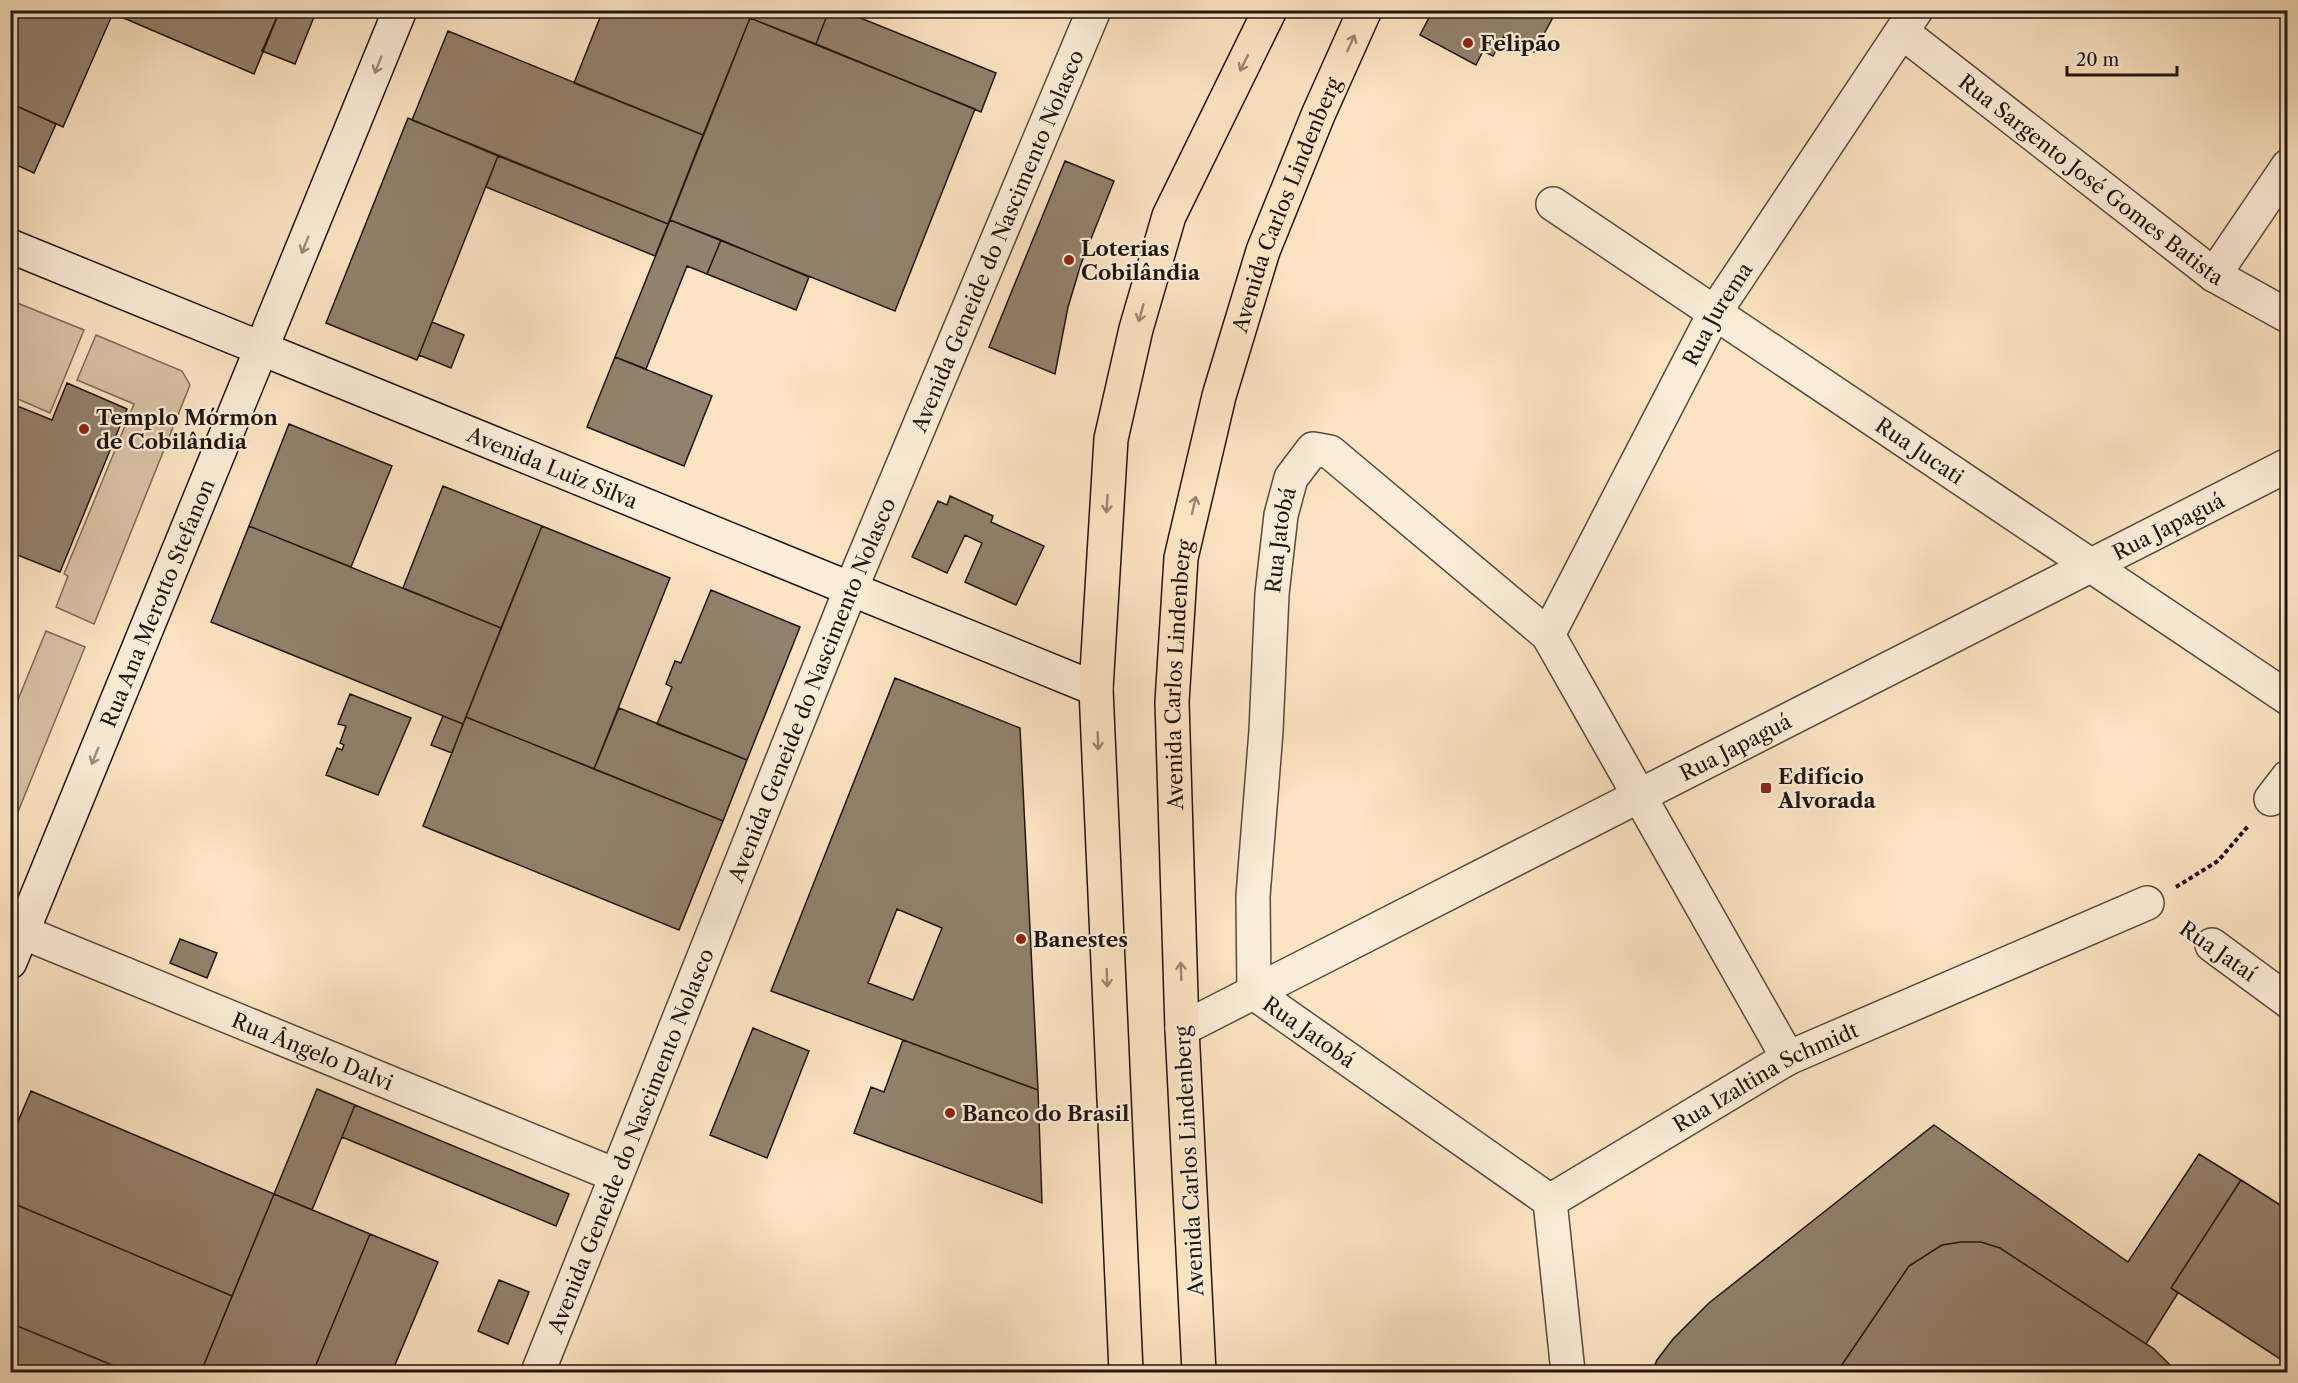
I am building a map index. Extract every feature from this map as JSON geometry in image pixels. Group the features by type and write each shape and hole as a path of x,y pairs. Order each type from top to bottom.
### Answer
{"main road":[{"path":"1126,1372 1096,689 1111,439 1136,330 1169,216 1270,10"},
{"name":"Avenida Carlos Lindenberg","path":"1199,1372 1182,1029 1172,702 1181,558 1219,396 1263,251 1318,115 1365,10"}],"street":[{"name":"Rua Ana Merotto Stefanon","path":"10,962 17,930 262,350 400,10"},
{"name":"Avenida Geneide do Nascimento Nolasco","path":"538,1372 850,591 1094,10"},
{"name":"Rua Sargento José Gomes Batista","path":"1909,21 2214,275 2288,316"},
{"name":"Rua Jurema","path":"1548,635 1715,312 1909,21"},
{"path":"2214,275 2288,166"},
{"name":"Rua Jucati","path":"1553,204 2288,698"},
{"name":"Avenida Luiz Silva","path":"10,246 850,591 1096,689"},
{"name":"Rua Jatobá","path":"1550,1201 1254,993 1253,896 1266,731 1272,594 1278,537 1281,515 1291,478 1313,449 1330,452 1548,635 1788,1058"},
{"name":"Rua Japaguá","path":"1182,1029 2288,465"},
{"name":"Rua Izaltina Schmidt","path":"1550,1201 1788,1058 2147,903"},
{"name":"Rua Ângelo Dalvi","path":"17,930 615,1175"},
{"name":"Rua Jataí","path":"2212,945 2288,1001"},
{"path":"1550,1201 1568,1372"}],"path":[{"path":"2147,903 2218,861 2279,788"}],"shaded area":[{"path":"10,300 84,330 50,413 11,396"},
{"path":"96,335 182,371 190,385 94,624 56,607 68,576 64,574 134,404 77,380"},
{"path":"46,631 85,647 11,829 11,717"}],"building":[{"path":"10,10 105,10 113,13 63,127 10,103"},
{"path":"105,10 280,10 254,74"},
{"path":"280,10 316,12 295,64 262,51"},
{"path":"603,10 732,10 750,18 703,135 574,83"},
{"path":"732,10 753,10 750,18"},
{"path":"753,10 829,10 816,44 750,18"},
{"path":"829,10 841,10 996,73 981,112 816,44"},
{"name":"Felipão","path":"1433,10 1557,10 1534,52 1504,36 1493,56 1483,51 1476,65 1420,35"},
{"path":"750,18 975,109 895,311 670,220"},
{"path":"448,31 703,135 668,224 412,120"},
{"path":"10,103 56,124 34,173 10,162"},
{"path":"408,118 498,156 417,360 326,323"},
{"path":"498,156 668,224 655,256 486,187"},
{"path":"1065,161 1114,181 1081,264 1068,307 1055,374 989,347"},
{"path":"670,220 721,240 707,274 687,266 646,369 615,357"},
{"path":"721,240 809,277 796,310 707,274"},
{"path":"432,322 464,335 451,368 419,355"},
{"path":"615,357 712,396 684,466 587,427"},
{"path":"67,383 127,409 60,572 10,552 10,403 52,420"},
{"path":"289,424 392,466 351,567 249,526"},
{"path":"443,486 542,526 501,628 403,588"},
{"path":"950,496 993,516 991,522 1044,546 1016,605 965,582 982,543 965,535 947,573 912,557 938,501 947,505"},
{"path":"249,526 501,628 463,724 211,622"},
{"path":"542,526 670,578 594,769 466,717"},
{"path":"711,590 800,627 747,760 657,724 672,687 666,684 675,661 681,663"},
{"path":"895,678 1020,728 1038,1090 771,991","holes":["897,909 942,928 913,1000 868,983"]},
{"path":"350,694 411,718 378,795 326,775 337,748 342,750 344,745 340,743 346,726 338,724"},
{"path":"619,708 747,760 723,821 594,769"},
{"path":"443,716 463,724 452,753 431,745"},
{"path":"466,717 723,821 679,930 423,826"},
{"path":"180,939 217,953 207,978 170,963"},
{"path":"753,1028 809,1051 767,1158 710,1135"},
{"name":"Banco do Brasil","path":"903,1040 1038,1090 1042,1203 854,1133 871,1087 884,1092"},
{"path":"317,1089 355,1105 312,1210 274,1194"},
{"path":"31,1091 274,1194 232,1296 10,1202 10,1140"},
{"path":"355,1105 569,1194 556,1226 342,1137"},
{"path":"1934,1125 2128,1262 2199,1154 2241,1180 2171,1288 2178,1293 2146,1344 2000,1248 1981,1242 1961,1242 1942,1245 1909,1266 1837,1372 1652,1372 1657,1360 1673,1339 1709,1303"},
{"path":"2241,1180 2288,1210 2288,1364 2171,1288"},
{"path":"274,1194 370,1234 313,1372 201,1372"},
{"path":"10,1202 232,1296 201,1372 129,1372 10,1323"},
{"path":"370,1234 438,1262 392,1372 313,1372"},
{"path":"1981,1242 2000,1248 2154,1349 2177,1372 1837,1372 1909,1266 1942,1245"},
{"path":"499,1280 529,1292 508,1344 478,1331"},
{"path":"10,1323 129,1372 10,1372"}],"place":[{"name":"Felipão","path":"1468,43"},
{"name":"Loterias Cobilândia","path":"1069,260"},
{"name":"Templo Mórmon de Cobilândia","path":"84,429"},
{"name":"Edifício Alvorada","path":"1766,788"},
{"name":"Banestes","path":"1021,939"},
{"name":"Banco do Brasil","path":"950,1113"}]}
